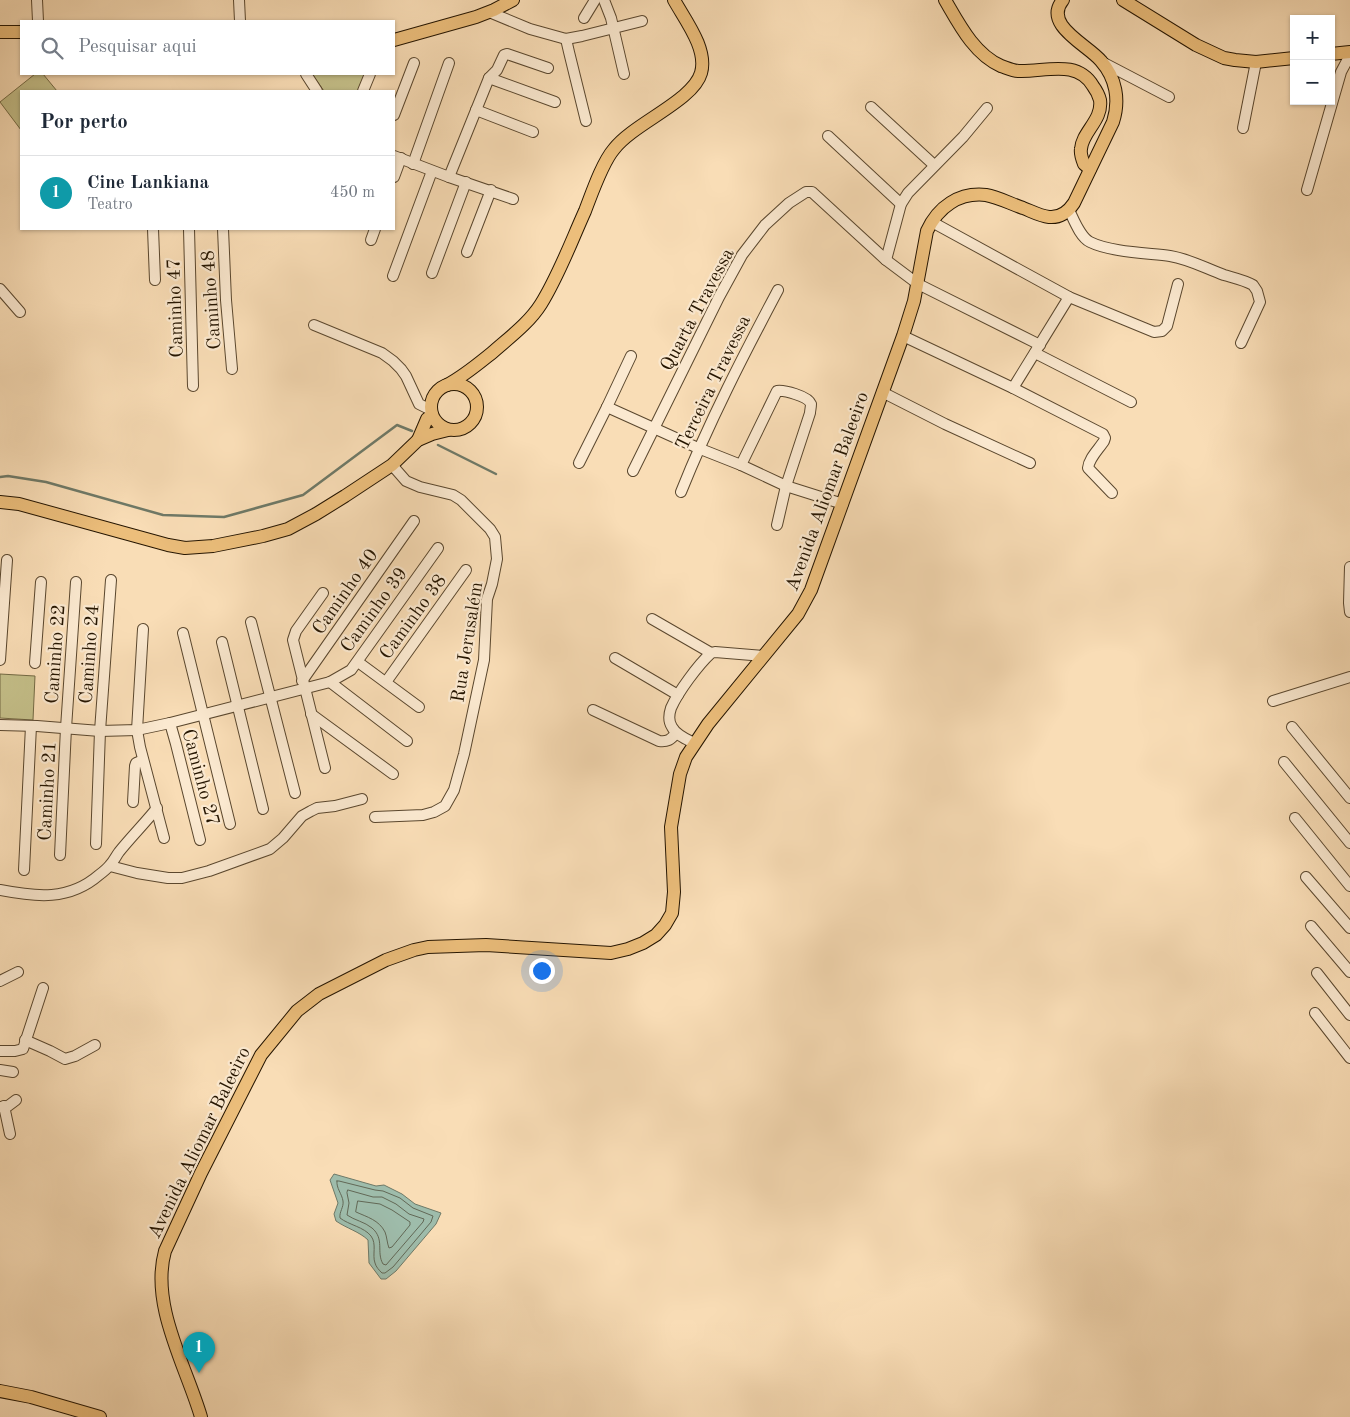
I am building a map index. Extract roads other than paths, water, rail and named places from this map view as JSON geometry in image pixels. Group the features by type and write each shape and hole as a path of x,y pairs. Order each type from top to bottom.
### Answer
{"main road":[{"path":"395,40 489,12 513,0"},
{"path":"448,430 435,422 431,413 434,395 476,366 521,328 541,304 553,282 610,154 626,136 688,92 699,79 702,71 702,55 699,45 674,0"},
{"path":"945,0 974,46 1000,66 1019,71 1073,70 1091,82 1100,100 1100,106 1099,114 1083,141 1081,149 1087,167"},
{"path":"1063,0 1058,8 1058,20 1062,27 1102,62 1113,80 1117,99 1113,122 1087,167 1074,203 1069,210"},
{"path":"1123,0 1196,45 1216,55 1235,60 1256,62 1290,58"},
{"path":"0,32 20,32"},
{"path":"1335,54 1350,54"},
{"name":"Avenida Aliomar Baleeiro","path":"201,1417 167,1318 161,1277 162,1262 165,1251 199,1177 263,1050 297,1012 319,994 386,960 414,950 428,947 486,945 611,953 643,943 656,935 672,913 674,892 671,827 680,774 686,757 694,744 798,614 807,599 903,336 914,302 927,231 932,222 946,205 956,199 969,195 987,196 1048,217 1064,214 1069,210"},
{"path":"472,393 472,377 476,366"},
{"path":"0,502 19,504 185,548 213,546 263,536 295,525 346,496 392,465 418,440 448,430 462,429 468,425 473,420 477,406 472,393 460,385 447,385"},
{"path":"418,440 426,419 431,413"},
{"path":"0,1391 32,1397 100,1417"}],"street":[{"path":"37,0 38,20"},
{"path":"239,0 240,20"},
{"path":"584,18 595,0"},
{"path":"604,0 611,18 624,74"},
{"path":"489,12 530,28 566,39 642,21"},
{"path":"566,39 586,121"},
{"path":"449,177 488,78 497,70 506,54 548,68"},
{"path":"1307,190 1341,72 1350,54"},
{"path":"1102,62 1169,97"},
{"path":"1243,128 1256,62"},
{"path":"395,112 414,63"},
{"path":"413,164 449,63"},
{"path":"307,75 316,90"},
{"path":"363,90 370,75"},
{"path":"488,78 554,102"},
{"path":"870,107 934,166"},
{"path":"987,108 963,137 908,193 901,204 886,260 918,284 1131,402"},
{"path":"476,110 533,132"},
{"path":"828,136 901,204"},
{"path":"395,170 397,157 513,199"},
{"path":"393,276 432,171"},
{"path":"432,273 466,182"},
{"path":"467,252 491,190"},
{"name":"Quarta Travessa","path":"633,470 742,255 765,225 789,203 806,192 812,192 886,260"},
{"path":"1069,210 1076,225 1089,242 1114,249 1182,258 1253,286 1259,295 1260,302 1241,343"},
{"path":"932,222 1069,297 1154,332 1162,331 1167,326 1178,284"},
{"path":"152,230 155,280"},
{"name":"Caminho 47","path":"189,230 193,386"},
{"name":"Caminho 48","path":"223,230 226,300 232,369"},
{"path":"370,240 375,230"},
{"path":"0,289 20,312"},
{"name":"Terceira Travessa","path":"681,492 698,448 778,290"},
{"path":"1013,388 1069,297"},
{"path":"314,325 382,353 393,361 406,376 420,404 431,413"},
{"path":"903,336 1013,388 1103,434 1105,438 1088,464 1088,468 1112,493"},
{"path":"579,463 631,356"},
{"path":"741,465 777,391 783,390 804,397 809,401 811,406 810,413 786,486 776,524"},
{"path":"882,392 945,424 1030,463"},
{"path":"607,406 786,486 843,504"},
{"name":"Rua Jerusalém","path":"375,817 423,815 434,812 445,806 454,790 464,754 484,660 487,599 497,559 495,538 490,529 461,500 453,495 420,487 406,481 392,465"},
{"name":"Caminho 40","path":"303,684 414,521"},
{"name":"Caminho 39","path":"0,725 100,731 136,730 170,724 270,697 303,684 330,682 351,670 358,662 438,548"},
{"path":"0,660 7,560"},
{"path":"1350,567 1350,612"},
{"name":"Caminho 38","path":"386,682 466,570"},
{"name":"Caminho 24","path":"96,844 100,731 111,580"},
{"path":"36,663 41,582"},
{"name":"Caminho 22","path":"66,728 76,582"},
{"path":"323,593 294,634 294,646 325,768"},
{"path":"652,619 711,653 764,656"},
{"path":"250,622 295,793"},
{"path":"143,629 136,730 164,838"},
{"path":"183,633 230,824"},
{"path":"222,642 263,809"},
{"path":"694,744 676,734 669,717 670,709 691,676 711,653"},
{"path":"615,658 678,695"},
{"path":"358,662 419,707"},
{"path":"1273,700 1350,677"},
{"path":"330,682 407,740"},
{"path":"593,710 658,741 665,742 676,734"},
{"path":"311,714 393,774"},
{"name":"Caminho 27","path":"170,724 200,840"},
{"path":"24,870 31,726"},
{"path":"1292,727 1350,798"},
{"name":"Caminho 21","path":"60,855 66,728"},
{"path":"133,802 135,766 136,763 143,760"},
{"path":"1284,762 1350,843"},
{"path":"110,866 168,878 182,878 209,871 270,849 284,838 302,816 317,808 335,806 362,799"},
{"path":"0,890 46,896 68,893 91,882 110,866 119,852 157,808"},
{"path":"1295,818 1350,886"},
{"path":"1306,877 1350,928"},
{"path":"1311,926 1350,972"},
{"path":"0,981 18,972"},
{"path":"1317,973 1350,1016"},
{"path":"0,1051 23,1049 44,988"},
{"path":"1315,1013 1350,1058"},
{"path":"26,1040 65,1059 75,1056 95,1044"},
{"path":"0,1070 13,1072"},
{"path":"10,1134 2,1106 11,1105 16,1100"}],"water":[{"path":"334,1174 376,1186 384,1185 402,1194 415,1204 441,1213 436,1224 396,1271 386,1279 381,1279 369,1263 368,1240 336,1221 334,1214 338,1203 330,1180"}],"waterway":[{"path":"0,477 8,476 46,482 163,515 224,517 303,495 397,425 412,431"},
{"path":"438,445 496,474"}],"place":[{"name":"Cine Lankiana","path":"199,1373"}]}
